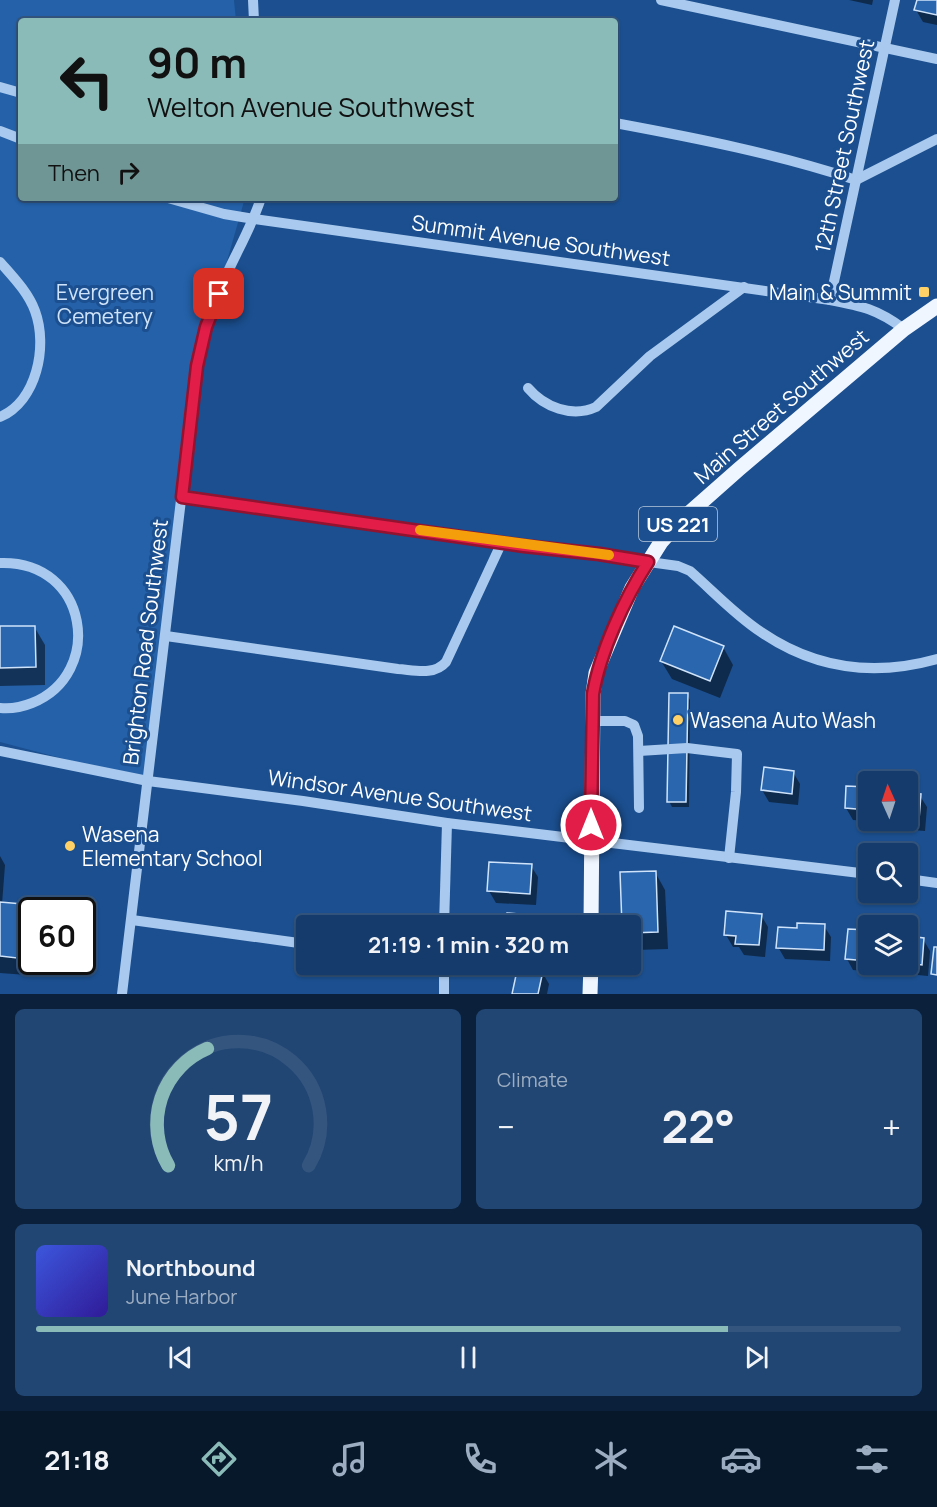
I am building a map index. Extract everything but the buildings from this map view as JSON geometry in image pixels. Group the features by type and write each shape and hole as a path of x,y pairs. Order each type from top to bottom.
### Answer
{"main road":[{"name":"Main Street Southwest","path":"591,915 593,694 596,673 632,588 661,542 679,522 904,329 937,306"},
{"path":"590,994 591,975"}],"street":[{"path":"253,0 254,18"},
{"path":"661,0 937,59"},
{"name":"12th Street Southwest","path":"830,300 896,0"},
{"path":"0,87 18,92"},
{"path":"618,124 754,150 802,162 855,180 937,139"},
{"path":"0,131 18,138"},
{"name":"Summit Avenue Southwest","path":"178,201 224,214 397,241 830,300 864,306 884,315 904,329"},
{"name":"Brighton Road Southwest","path":"122,994 197,366 206,327 225,278 254,219 260,201"},
{"path":"0,261 26,293 35,311 40,341 38,365 31,385 17,405 0,417"},
{"path":"528,388 546,404 575,413 586,412 596,407 650,356 744,287"},
{"path":"182,497 678,566 690,571 759,630 786,648 810,659 846,666 891,668 916,665 937,659"},
{"path":"166,636 398,669 432,671 441,668 446,662 502,542"},
{"path":"0,563 29,567 46,574 62,587 72,601 77,617 78,638 73,660 64,678 51,693 23,706 0,708"},
{"path":"592,721 625,721 634,725 638,736 639,751 639,808"},
{"path":"639,751 687,748 737,754 736,792 729,858"},
{"name":"Windsor Avenue Southwest","path":"0,751 148,781 447,823 858,873"},
{"path":"444,915 447,823"},
{"path":"918,880 937,883"},
{"path":"132,920 296,943"},
{"path":"444,975 444,994"}],"green space":[{"name":"Evergreen Cemetery","path":"0,0 234,0 236,18 18,18 18,201 244,201 197,366 148,781 0,742"}],"slow traffic":[{"path":"420,530 524,546 609,555"}],"place":[{"name":"Main & Summit","path":"924,292"},
{"name":"Wasena Auto Wash","path":"678,720"},
{"name":"Wasena Elementary School","path":"70,846"}],"route":[{"path":"219,294 206,327 197,366 182,497 648,562 632,588 596,673 593,694 591,825"}]}
